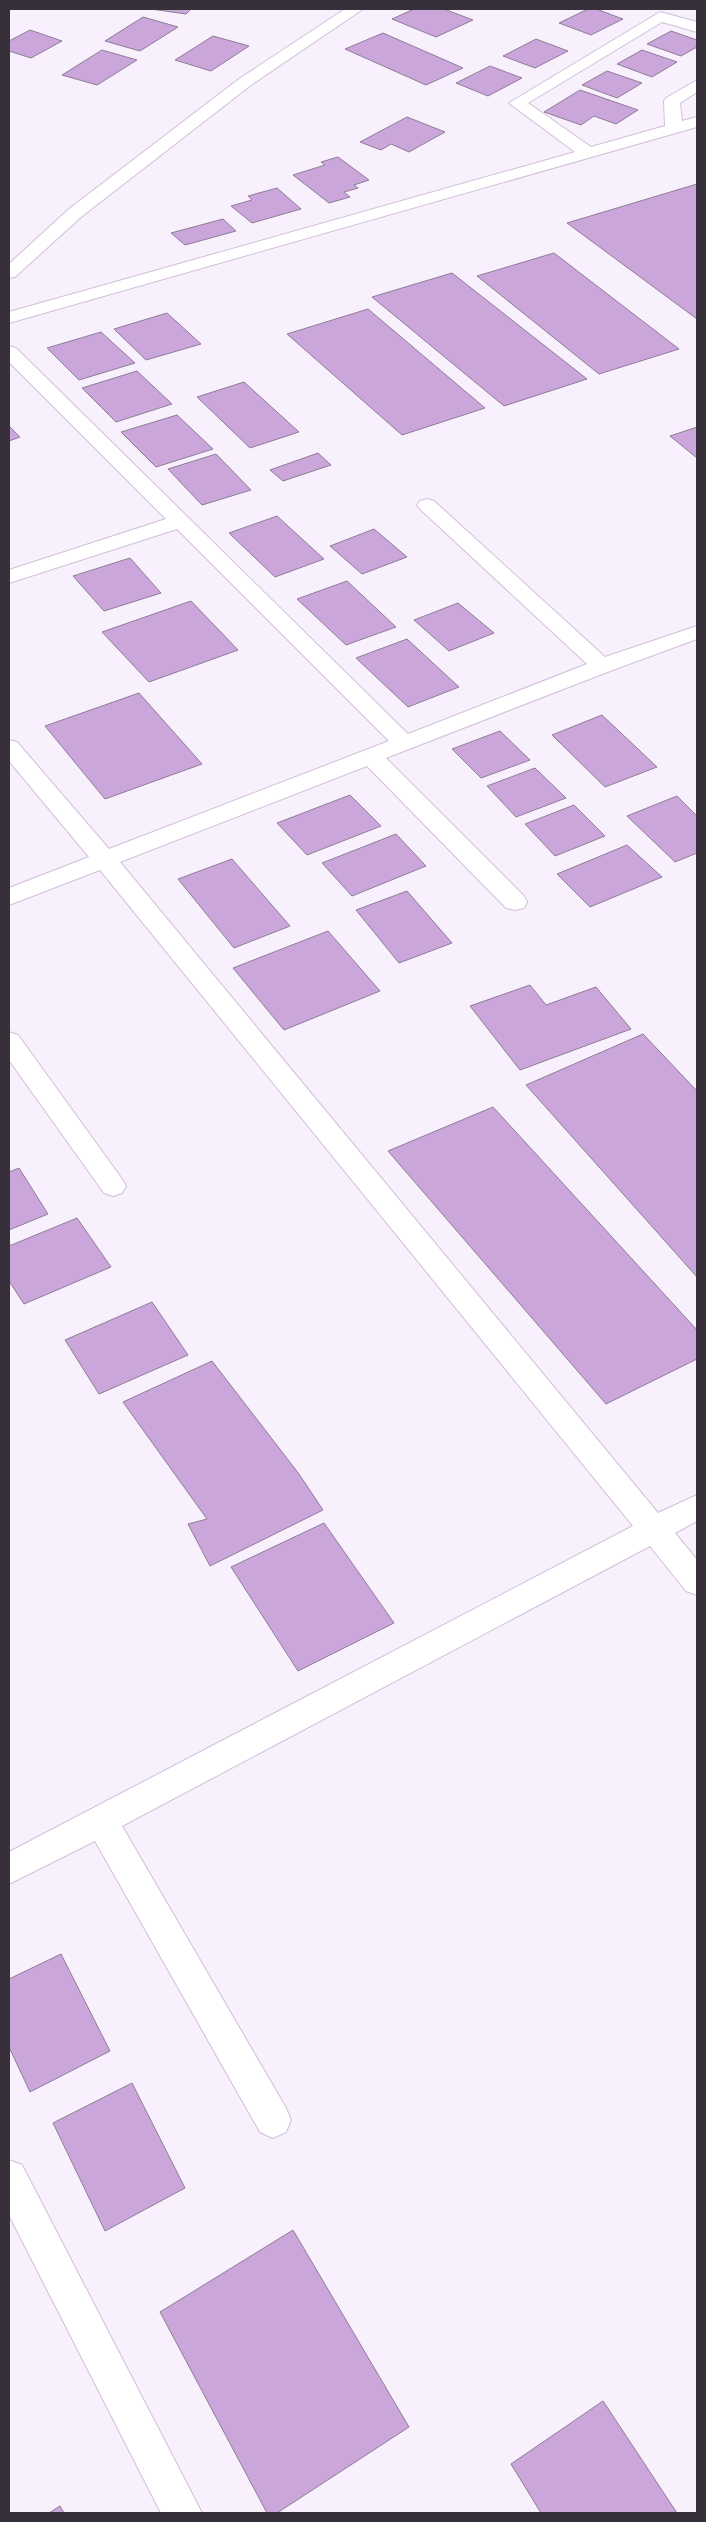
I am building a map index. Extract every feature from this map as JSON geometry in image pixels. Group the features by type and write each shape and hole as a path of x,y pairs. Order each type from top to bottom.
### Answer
{"street":[{"path":"9,273 74,213 245,82 355,9"},
{"path":"588,153 517,103 660,16 697,27"},
{"path":"674,128 672,101 697,85"},
{"path":"9,318 697,122"},
{"path":"9,352 404,744"},
{"path":"427,505 602,666"},
{"path":"9,577 179,522"},
{"path":"9,897 602,666 697,632"},
{"path":"9,747 105,860 652,1530 697,1582"},
{"path":"372,757 515,902"},
{"path":"9,1041 113,1186"},
{"path":"9,1868 697,1507"},
{"path":"101,1821 273,2120"},
{"path":"9,2178 182,2513"}],"building":[{"path":"151,9 191,9 186,14"},
{"path":"414,9 444,9 473,20 436,37 392,19"},
{"path":"588,9 596,9 623,19 591,35 559,23"},
{"path":"143,17 178,27 140,51 105,41"},
{"path":"30,30 62,41 31,58 9,51 9,41"},
{"path":"671,31 697,40 697,47 681,56 647,44"},
{"path":"383,33 463,68 426,85 345,49"},
{"path":"213,36 249,46 211,71 175,60"},
{"path":"536,39 568,51 535,68 503,56"},
{"path":"102,50 137,60 97,85 62,75"},
{"path":"642,50 677,62 652,77 617,64"},
{"path":"490,66 522,78 488,96 456,83"},
{"path":"607,71 642,83 617,98 582,85"},
{"path":"580,90 638,110 616,124 594,116 581,125 544,112"},
{"path":"407,117 445,132 409,152 391,144 381,150 360,142"},
{"path":"338,157 369,180 354,185 358,188 344,192 350,197 329,203 293,175 325,165 321,162"},
{"path":"697,184 697,319 567,223"},
{"path":"277,188 301,209 252,223 231,206 252,200 248,196"},
{"path":"223,219 236,231 185,245 171,233"},
{"path":"554,253 679,349 599,374 477,276"},
{"path":"452,273 587,379 504,406 372,297"},
{"path":"368,309 485,408 402,435 287,334"},
{"path":"167,313 201,344 146,360 114,329"},
{"path":"101,332 135,363 79,380 47,348"},
{"path":"137,371 172,404 116,422 82,388"},
{"path":"244,382 299,432 250,448 197,397"},
{"path":"177,415 213,449 156,467 121,432"},
{"path":"9,426 20,437 9,441"},
{"path":"697,427 697,458 670,436"},
{"path":"318,453 331,465 283,481 270,470"},
{"path":"216,454 251,490 202,505 168,469"},
{"path":"277,516 324,559 275,577 229,533"},
{"path":"374,529 407,557 362,574 330,546"},
{"path":"130,558 161,593 104,611 73,576"},
{"path":"347,581 396,627 346,645 297,599"},
{"path":"191,601 238,650 149,682 102,632"},
{"path":"458,603 494,633 449,651 414,620"},
{"path":"407,639 459,687 408,707 356,658"},
{"path":"139,693 202,764 105,799 45,726"},
{"path":"602,715 657,767 605,787 552,735"},
{"path":"500,731 530,760 481,778 452,749"},
{"path":"535,768 566,798 516,817 487,786"},
{"path":"350,795 381,826 307,855 277,823"},
{"path":"677,796 697,816 697,853 675,862 627,816"},
{"path":"574,805 605,836 555,856 525,824"},
{"path":"396,834 426,866 352,896 322,863"},
{"path":"627,845 662,877 590,907 557,874"},
{"path":"232,859 290,926 234,948 178,879"},
{"path":"407,891 452,943 399,963 356,910"},
{"path":"328,931 380,991 284,1030 233,968"},
{"path":"530,985 546,1005 596,987 631,1029 520,1070 470,1006"},
{"path":"643,1034 697,1091 697,1277 526,1085"},
{"path":"493,1107 697,1330 697,1359 606,1404 388,1151"},
{"path":"19,1168 48,1214 9,1230 9,1172"},
{"path":"77,1218 111,1267 24,1304 9,1281 9,1246"},
{"path":"152,1302 188,1355 99,1394 65,1340"},
{"path":"212,1361 299,1474 323,1510 210,1566 188,1524 207,1519 123,1402"},
{"path":"324,1523 394,1623 298,1671 231,1567"},
{"path":"61,1954 110,2051 30,2092 9,2047 9,1979"},
{"path":"132,2083 185,2188 105,2231 53,2123"},
{"path":"293,2230 409,2427 277,2513 267,2513 160,2312"},
{"path":"603,2401 677,2513 541,2513 511,2464"},
{"path":"60,2506 64,2513 49,2513"}]}
